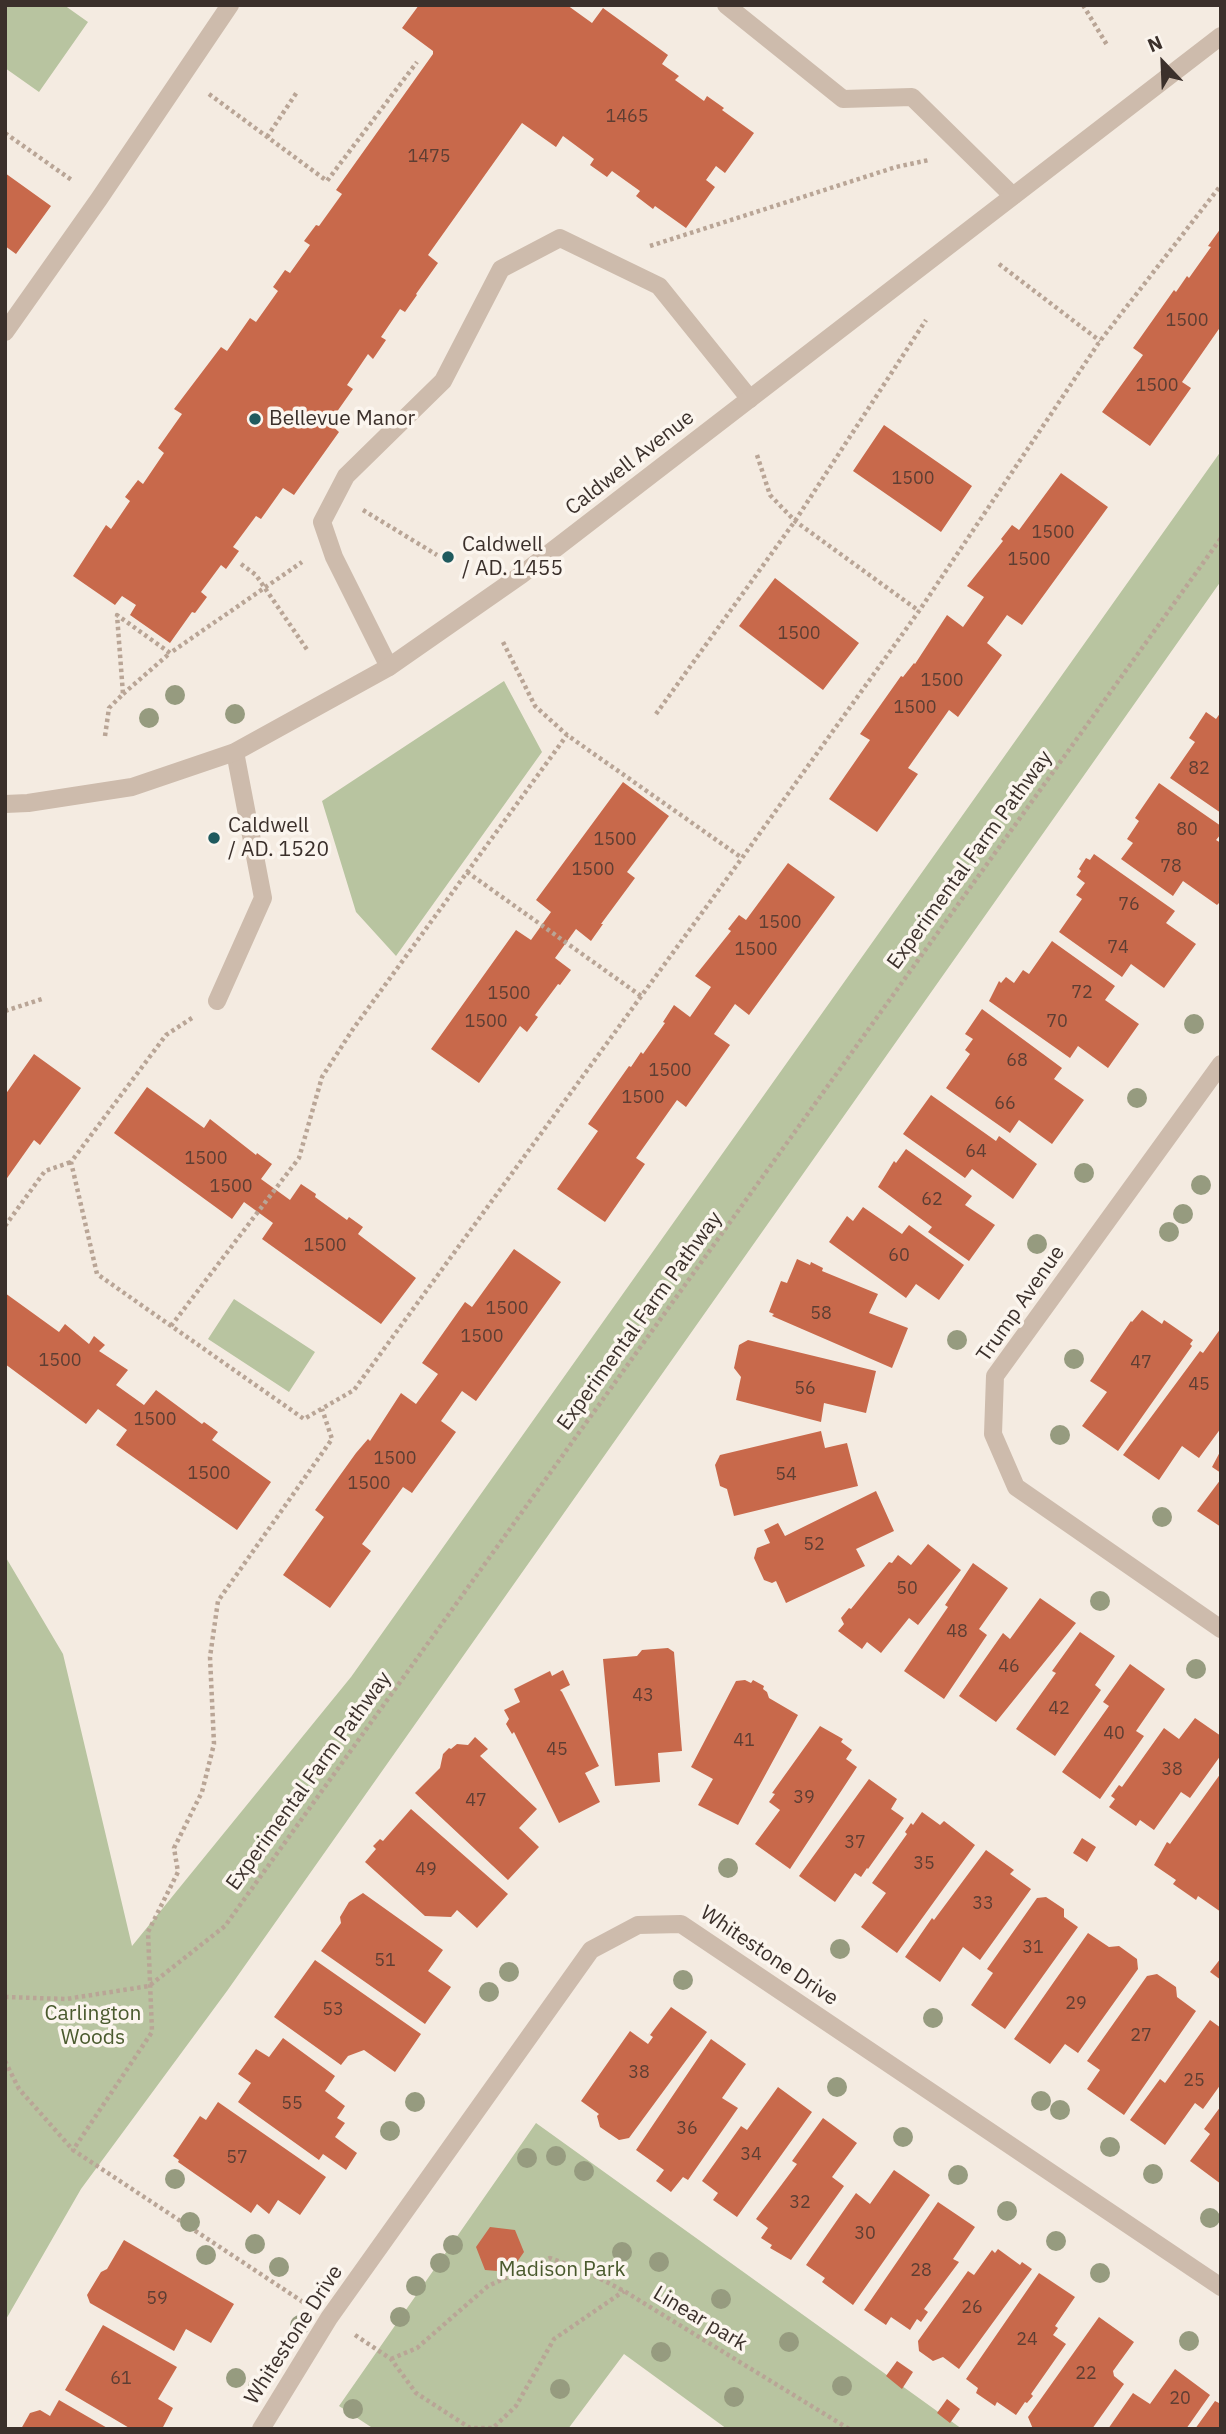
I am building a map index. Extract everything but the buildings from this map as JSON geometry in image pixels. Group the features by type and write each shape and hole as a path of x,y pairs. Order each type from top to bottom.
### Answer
{"street":[{"path":"5,332 230,5"},
{"path":"726,5 843,99 912,97 1013,196"},
{"name":"Caldwell Avenue","path":"5,804 132,787 235,752 389,667 521,575 1221,36"},
{"path":"389,667 334,558 322,522 346,476 443,380 501,269 559,238 659,286 750,399"},
{"path":"217,1001 263,898 235,752"},
{"name":"Trump Avenue","path":"1221,1064 995,1376 993,1434 1016,1487 1221,1629"},
{"name":"Whitestone Drive","path":"266,2427 328,2318 591,1950 638,1925 681,1924 1221,2287"}],"path":[{"path":"1083,5 1107,45"},
{"path":"183,75 327,181 417,62"},
{"path":"267,137 297,92"},
{"path":"5,133 99,199"},
{"path":"605,260 896,167 968,152"},
{"path":"71,1162 97,1274 304,1419 354,1390 919,611 1100,341 1221,185"},
{"path":"999,264 1100,341"},
{"path":"656,714 795,521 926,320"},
{"path":"757,455 770,495 795,521 919,611"},
{"path":"335,497 376,516 437,555"},
{"name":"Experimental Farm Pathway","path":"5,1997 66,1999 149,1986 225,1926 1221,538"},
{"path":"105,736 109,708 170,653 329,543"},
{"path":"242,564 256,575 309,651"},
{"path":"123,694 117,615 170,653"},
{"path":"503,642 535,706 567,735 742,858"},
{"path":"171,1326 299,1158 321,1077 353,1029 567,735"},
{"path":"467,872 641,996"},
{"path":"5,1011 42,999"},
{"path":"5,1226 45,1171 71,1162 166,1035 217,1001"},
{"path":"73,2150 152,2032 148,1933 178,1872 174,1847 202,1792 214,1744 211,1657 218,1601 332,1440 321,1409"},
{"path":"5,2061 19,2089 73,2150 391,2359 416,2393 470,2428 493,2428 516,2406 554,2339 624,2291"},
{"name":"Linear park","path":"391,2359 417,2348 488,2286 550,2258 585,2271 624,2291 849,2429"}],"green space":[{"path":"5,5 64,5 88,22 39,92 5,68"},
{"name":"Carlington Woods","path":"1221,451 1221,581 227,1991 81,2189 5,2321 5,1556 63,1654 132,1946 351,1677"},
{"path":"504,681 542,752 396,956 356,912 322,801"},
{"path":"234,1299 315,1352 289,1392 208,1339"},
{"name":"Madison Park","path":"536,2123 962,2429 727,2429 624,2354 568,2429 374,2429 339,2406"}],"place":[{"name":"Bellevue Manor","path":"255,419"},
{"name":"Caldwell / AD. 1455","path":"448,557"},
{"name":"Caldwell / AD. 1520","path":"214,838"}]}
